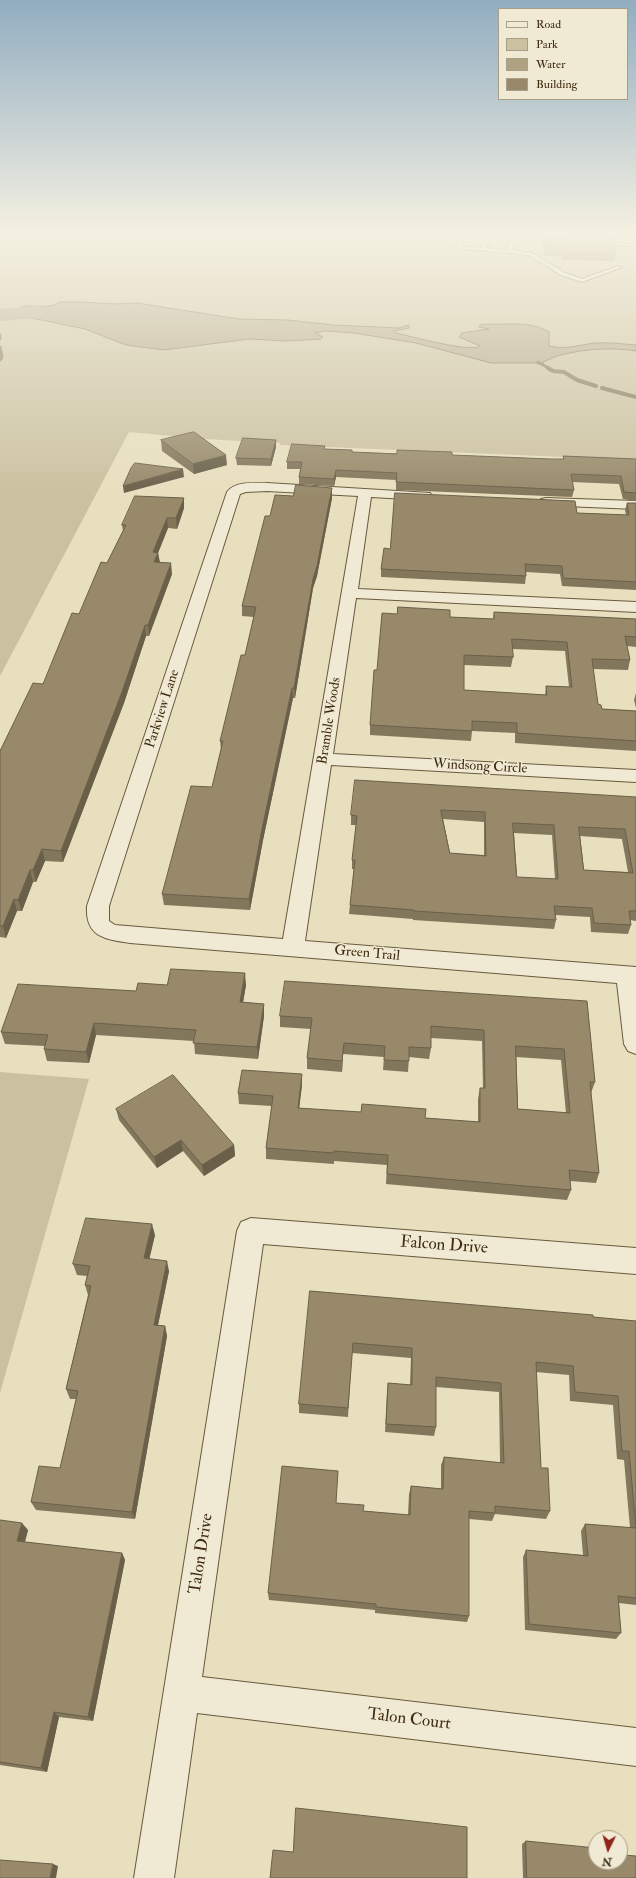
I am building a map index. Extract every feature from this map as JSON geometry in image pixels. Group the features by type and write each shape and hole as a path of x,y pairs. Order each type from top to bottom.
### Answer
{"street":[{"name":"Parkview Lane","path":"101,926 96,918 98,906 234,492 244,488 267,487 365,494"},
{"path":"365,494 437,497"},
{"name":"Bramble Woods","path":"293,948 365,494"},
{"path":"532,501 636,505"},
{"path":"350,593 636,607"},
{"name":"Windsong Circle","path":"324,759 636,776"},
{"name":"Green Trail","path":"101,926 112,933 130,935 632,976"},
{"path":"632,976 636,1044"},
{"name":"Falcon Drive","path":"252,1231 636,1261"},
{"name":"Talon Drive","path":"154,1878 252,1231"},
{"name":"Talon Court","path":"181,1693 636,1747"}],"green space":[{"path":"0,323 636,323 636,460 280,445 280,443 204,439 129,432 0,676"},
{"path":"0,1072 89,1079 0,1393"}],"water":[{"path":"54,323 312,323 399,328 409,325 409,328 394,331 396,333 453,346 474,348 480,346 459,337 462,333 489,329 479,327 480,325 514,324 538,327 549,332 549,346 566,347 595,343 610,343 636,345 636,351 608,349 570,353 556,356 543,362 543,364 548,367 535,363 491,363 416,343 354,333 326,331 315,333 323,337 321,339 286,341 249,339 164,350 126,345 85,329"}],"building":[{"path":"194,432 226,455 193,464 161,440"},
{"path":"243,438 276,440 271,459 236,458"},
{"path":"292,444 325,446 324,449 352,450 352,452 397,454 397,450 452,452 452,455 551,459 564,459 563,456 636,459 636,493 624,492 621,476 571,474 574,490 396,482 397,473 336,470 334,479 299,477 302,462 287,462"},
{"path":"135,463 183,469 123,486 131,468"},
{"path":"296,485 332,488 317,566 313,579 294,688 292,688 262,829 249,899 162,894 191,786 212,787 223,741 220,741 241,655 245,655 256,607 242,606 265,516 270,516 275,495 293,496"},
{"path":"395,493 575,501 577,513 629,515 627,503 636,503 636,582 563,578 562,566 525,564 526,576 381,569 384,548 390,549"},
{"path":"135,496 184,498 176,518 167,518 153,552 158,553 154,562 171,563 148,625 145,625 122,692 61,851 42,849 33,870 30,870 18,900 14,899 3,926 0,926 0,751 33,683 43,684 72,613 79,614 101,562 107,563 126,525 122,525"},
{"path":"398,607 450,610 450,617 494,619 494,612 636,619 636,637 625,636 630,660 592,659 598,704 601,705 602,709 636,711 636,741 517,733 517,723 472,721 472,731 370,725 374,670 377,670 382,613 397,614","holes":["512,639 567,642 572,687 546,686 547,695 464,690 464,655 513,657"]},
{"path":"355,780 636,797 636,911 629,911 631,925 594,923 592,908 554,906 556,920 414,911 350,905 355,860 352,860 357,816 351,815","holes":["441,810 485,812 486,856 450,853","513,823 554,825 558,879 517,877","579,827 625,829 633,873 584,870"]},
{"path":"171,969 245,973 240,1002 264,1004 257,1047 193,1043 196,1030 94,1023 86,1052 44,1049 48,1035 1,1032 18,984 136,991 138,983 167,985"},
{"path":"285,981 587,1001 595,1082 590,1082 599,1173 569,1170 571,1190 387,1174 388,1155 266,1148 273,1096 238,1093 242,1070 302,1074 298,1108 361,1112 362,1104 426,1109 425,1118 480,1122 480,1088 485,1088 484,1030 431,1026 431,1048 409,1047 409,1061 384,1060 385,1046 344,1043 342,1061 307,1058 312,1018 280,1016","holes":["516,1046 564,1049 570,1113 518,1109"]},
{"path":"173,1075 234,1145 202,1165 181,1140 154,1157 116,1109"},
{"path":"86,1218 152,1224 144,1258 167,1261 154,1325 165,1326 132,1512 31,1502 39,1466 60,1468 78,1391 66,1389 91,1286 85,1285 90,1266 73,1264"},
{"path":"310,1291 593,1315 593,1317 636,1321 636,1528 629,1451 622,1451 618,1396 575,1392 573,1366 536,1362 541,1468 548,1468 550,1511 495,1506 495,1513 469,1511 469,1616 376,1607 376,1604 268,1593 282,1466 338,1471 336,1503 364,1505 363,1511 410,1515 411,1486 443,1489 444,1457 504,1463 501,1383 436,1377 436,1427 386,1424 388,1383 412,1385 412,1348 353,1343 348,1408 299,1404"},
{"path":"0,1520 22,1523 17,1541 122,1553 88,1717 54,1712 41,1768 0,1762"},
{"path":"585,1524 636,1528 636,1598 618,1596 621,1633 529,1624 526,1550 588,1556"},
{"path":"296,1808 467,1827 467,1878 270,1878 273,1850 293,1852"},
{"path":"526,1841 588,1847 588,1870 628,1870 628,1855 636,1856 636,1878 527,1878"},
{"path":"0,1860 53,1864 50,1878 0,1878"}],"waterway":[{"path":"0,347 2,357 0,360"},
{"path":"538,362 550,369"},
{"path":"548,368 553,371 564,372 577,380 596,386"},
{"path":"602,388 636,397"}]}
